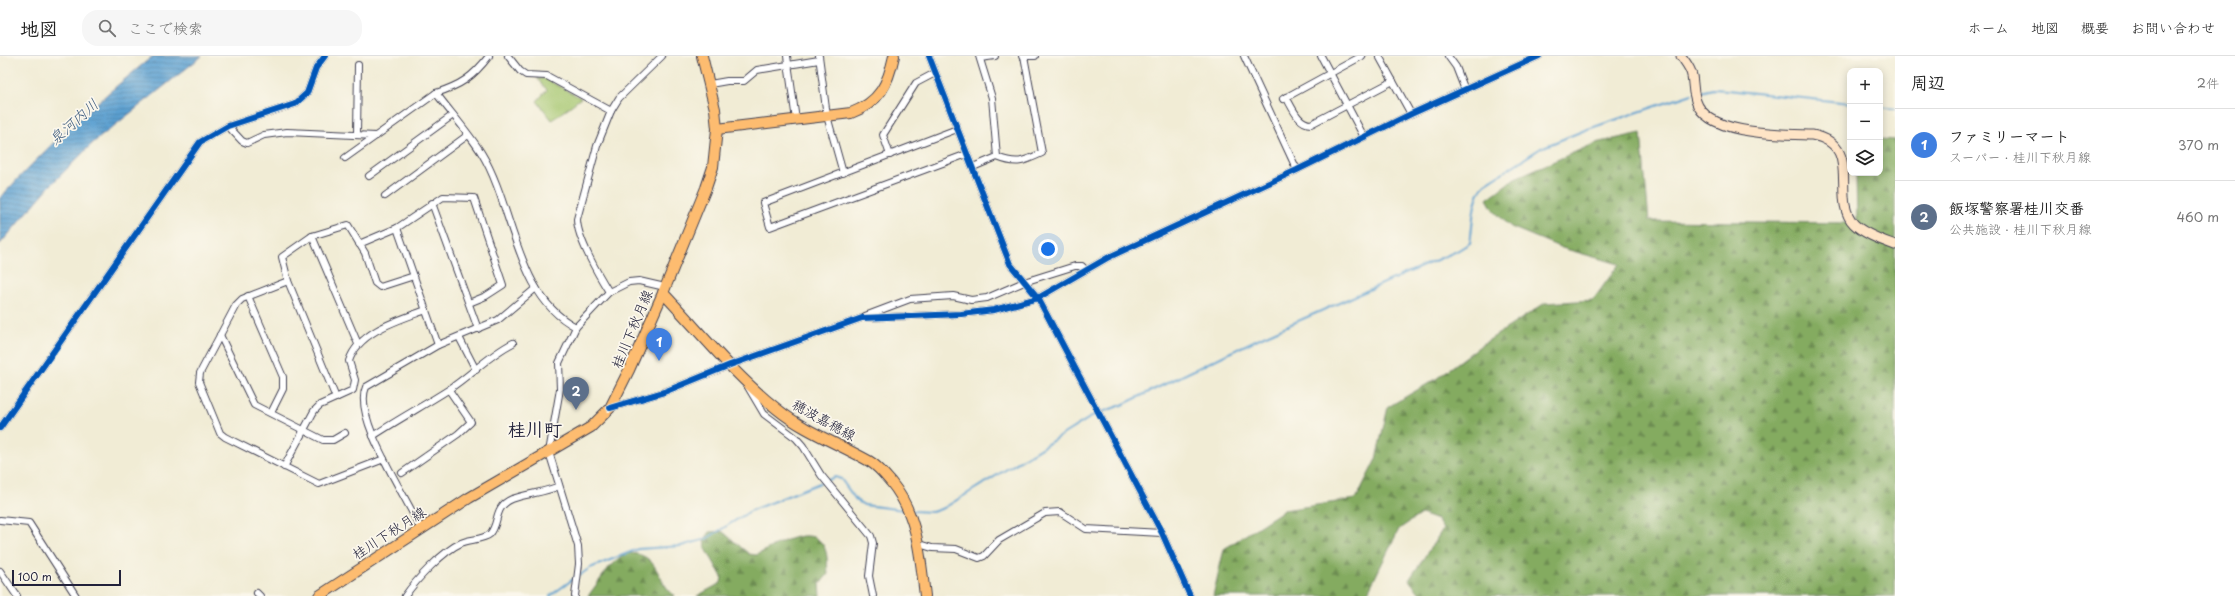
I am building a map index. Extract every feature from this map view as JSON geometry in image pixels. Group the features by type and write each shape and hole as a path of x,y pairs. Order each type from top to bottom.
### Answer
{"main road":[{"path":"702,56 710,84 717,129 851,113 873,100 888,80 894,56"},
{"name":"桂川下秋月線","path":"319,596 469,498 591,427 610,408 629,370 664,290 706,188 713,167 717,129"},
{"name":"穂波嘉穂線","path":"664,290 746,384 793,420 871,462 884,474 906,503 913,518 919,544 925,596"}],"street":[{"path":"0,428 200,142 228,126 288,108 301,100 307,93 316,68 325,56"},
{"path":"345,158 436,93 461,84 472,75 489,56"},
{"path":"508,56 520,71 526,75 547,76 611,111"},
{"path":"609,292 587,252 577,224 597,146 611,111 619,98 662,56"},
{"path":"787,56 796,120"},
{"path":"929,56 1010,264 1038,298 1162,532 1190,596"},
{"path":"995,56 980,57 992,98 997,157"},
{"path":"973,167 997,157 1007,162 1021,163 1042,154 1023,56 1035,56"},
{"path":"1244,56 1297,170"},
{"path":"1321,56 1364,137"},
{"path":"1362,56 1284,98 1300,119 1308,124 1315,122 1393,81"},
{"path":"1379,56 1411,114"},
{"path":"1448,56 1456,67 1465,90"},
{"path":"862,318 994,310 1038,298 1109,257 1297,170 1411,114 1538,56"},
{"path":"1681,56 1690,67 1696,102 1702,112 1710,119 1734,128 1768,133 1812,135 1822,137 1832,143 1838,150 1841,159 1846,209 1853,223 1862,230 1895,245"},
{"path":"710,84 744,81 757,70 819,58 827,116 843,173"},
{"path":"357,134 358,65"},
{"path":"890,155 882,135 916,83 936,73"},
{"path":"436,93 482,154 523,260 536,288 552,310 562,320 576,327"},
{"path":"369,176 453,115"},
{"path":"228,126 242,141 247,143 264,135 287,132 376,136"},
{"path":"957,129 763,203 770,227 967,154"},
{"path":"385,196 468,135"},
{"path":"359,244 397,228 432,203 449,196 474,198 503,285 486,296 469,303"},
{"path":"432,203 478,329"},
{"path":"336,398 288,281 282,257 312,236 348,225 359,244 375,283 380,287 414,276"},
{"path":"397,228 438,345"},
{"path":"312,236 358,344"},
{"path":"610,408 664,392 730,365 862,318 910,299 953,296 971,300 987,298 1024,282 1075,266 1082,266 1086,270"},
{"path":"288,281 248,296 236,305 198,378 220,433 225,437 314,482 323,484 384,459"},
{"path":"574,596 579,564 578,546 549,452 560,390 559,363 576,327 609,292 629,282 639,281 664,290"},
{"path":"421,530 373,436 363,399 366,387 438,345 459,338 498,320 536,288"},
{"path":"248,296 283,377 283,389 271,413"},
{"path":"284,466 314,411 320,405 348,393 355,386 355,380 349,361 358,344 385,327 426,310"},
{"path":"220,335 250,400 254,404 328,441 345,433"},
{"path":"459,338 476,370"},
{"path":"373,436 449,390 501,349 512,343"},
{"path":"746,384 764,414 796,438 803,446 821,475 871,536 873,544 869,576 873,596"},
{"path":"402,473 458,434 470,422 449,390"},
{"path":"406,596 418,580 459,543 486,536 491,532 498,511 504,504 512,499 547,492 559,486"},
{"path":"919,544 932,548 956,548 979,558 984,556 999,540 1036,517 1045,513 1060,512 1086,529 1125,529 1149,533 1162,532"},
{"path":"0,520 29,523 76,596"},
{"path":"0,571 18,596"}],"green space":[{"path":"537,78 546,79 581,98 552,120 537,101 547,90"},
{"path":"1641,133 1649,221 1857,223 1856,176 1883,176 1883,139 1895,140 1895,596 1422,596 1409,580 1443,529 1437,520 1421,514 1399,529 1366,596 1213,596 1224,549 1284,510 1356,499 1376,459 1388,407 1436,379 1480,346 1545,303 1593,300 1619,264 1562,248 1511,227 1494,211 1487,199 1515,178 1596,143"},
{"path":"722,531 749,554 756,555 792,538 803,536 812,537 820,541 826,552 828,574 820,584 821,596 697,596 721,583 722,577 705,547 704,540 710,532"},
{"path":"627,553 638,554 646,557 652,562 663,583 675,596 588,596 610,566"}],"water":[{"path":"153,56 202,56 94,142 49,187 0,244 0,198 36,160 74,124 112,89"}],"waterway":[{"path":"1696,93 1713,89 1847,103"},
{"path":"913,511 932,512 944,508 1096,414 1122,405 1264,336 1457,251 1470,243 1475,204 1485,184 1541,148 1585,130 1692,94"},
{"path":"1883,107 1895,109"},
{"path":"580,575 590,568 638,549 681,546 706,539 752,510 835,477 841,479 856,500 864,505 904,510"},
{"path":"550,596 576,577"}],"cycle path":[{"path":"0,428 200,142 228,126 295,104 307,93 316,68 325,56"},
{"path":"929,56 1010,264 1038,298 1162,533 1190,596"},
{"path":"610,408 664,392 730,365 862,318 961,314 994,310 1038,298 1109,257 1297,170 1411,114 1539,56"}],"place":[{"name":"ファミリーマート","path":"659,361"},
{"name":"飯塚警察署桂川交番","path":"576,410"}],"district":[{"name":"桂川町","path":"535,430"}],"water label":[{"name":"泉河内川","path":"74,122"}]}
